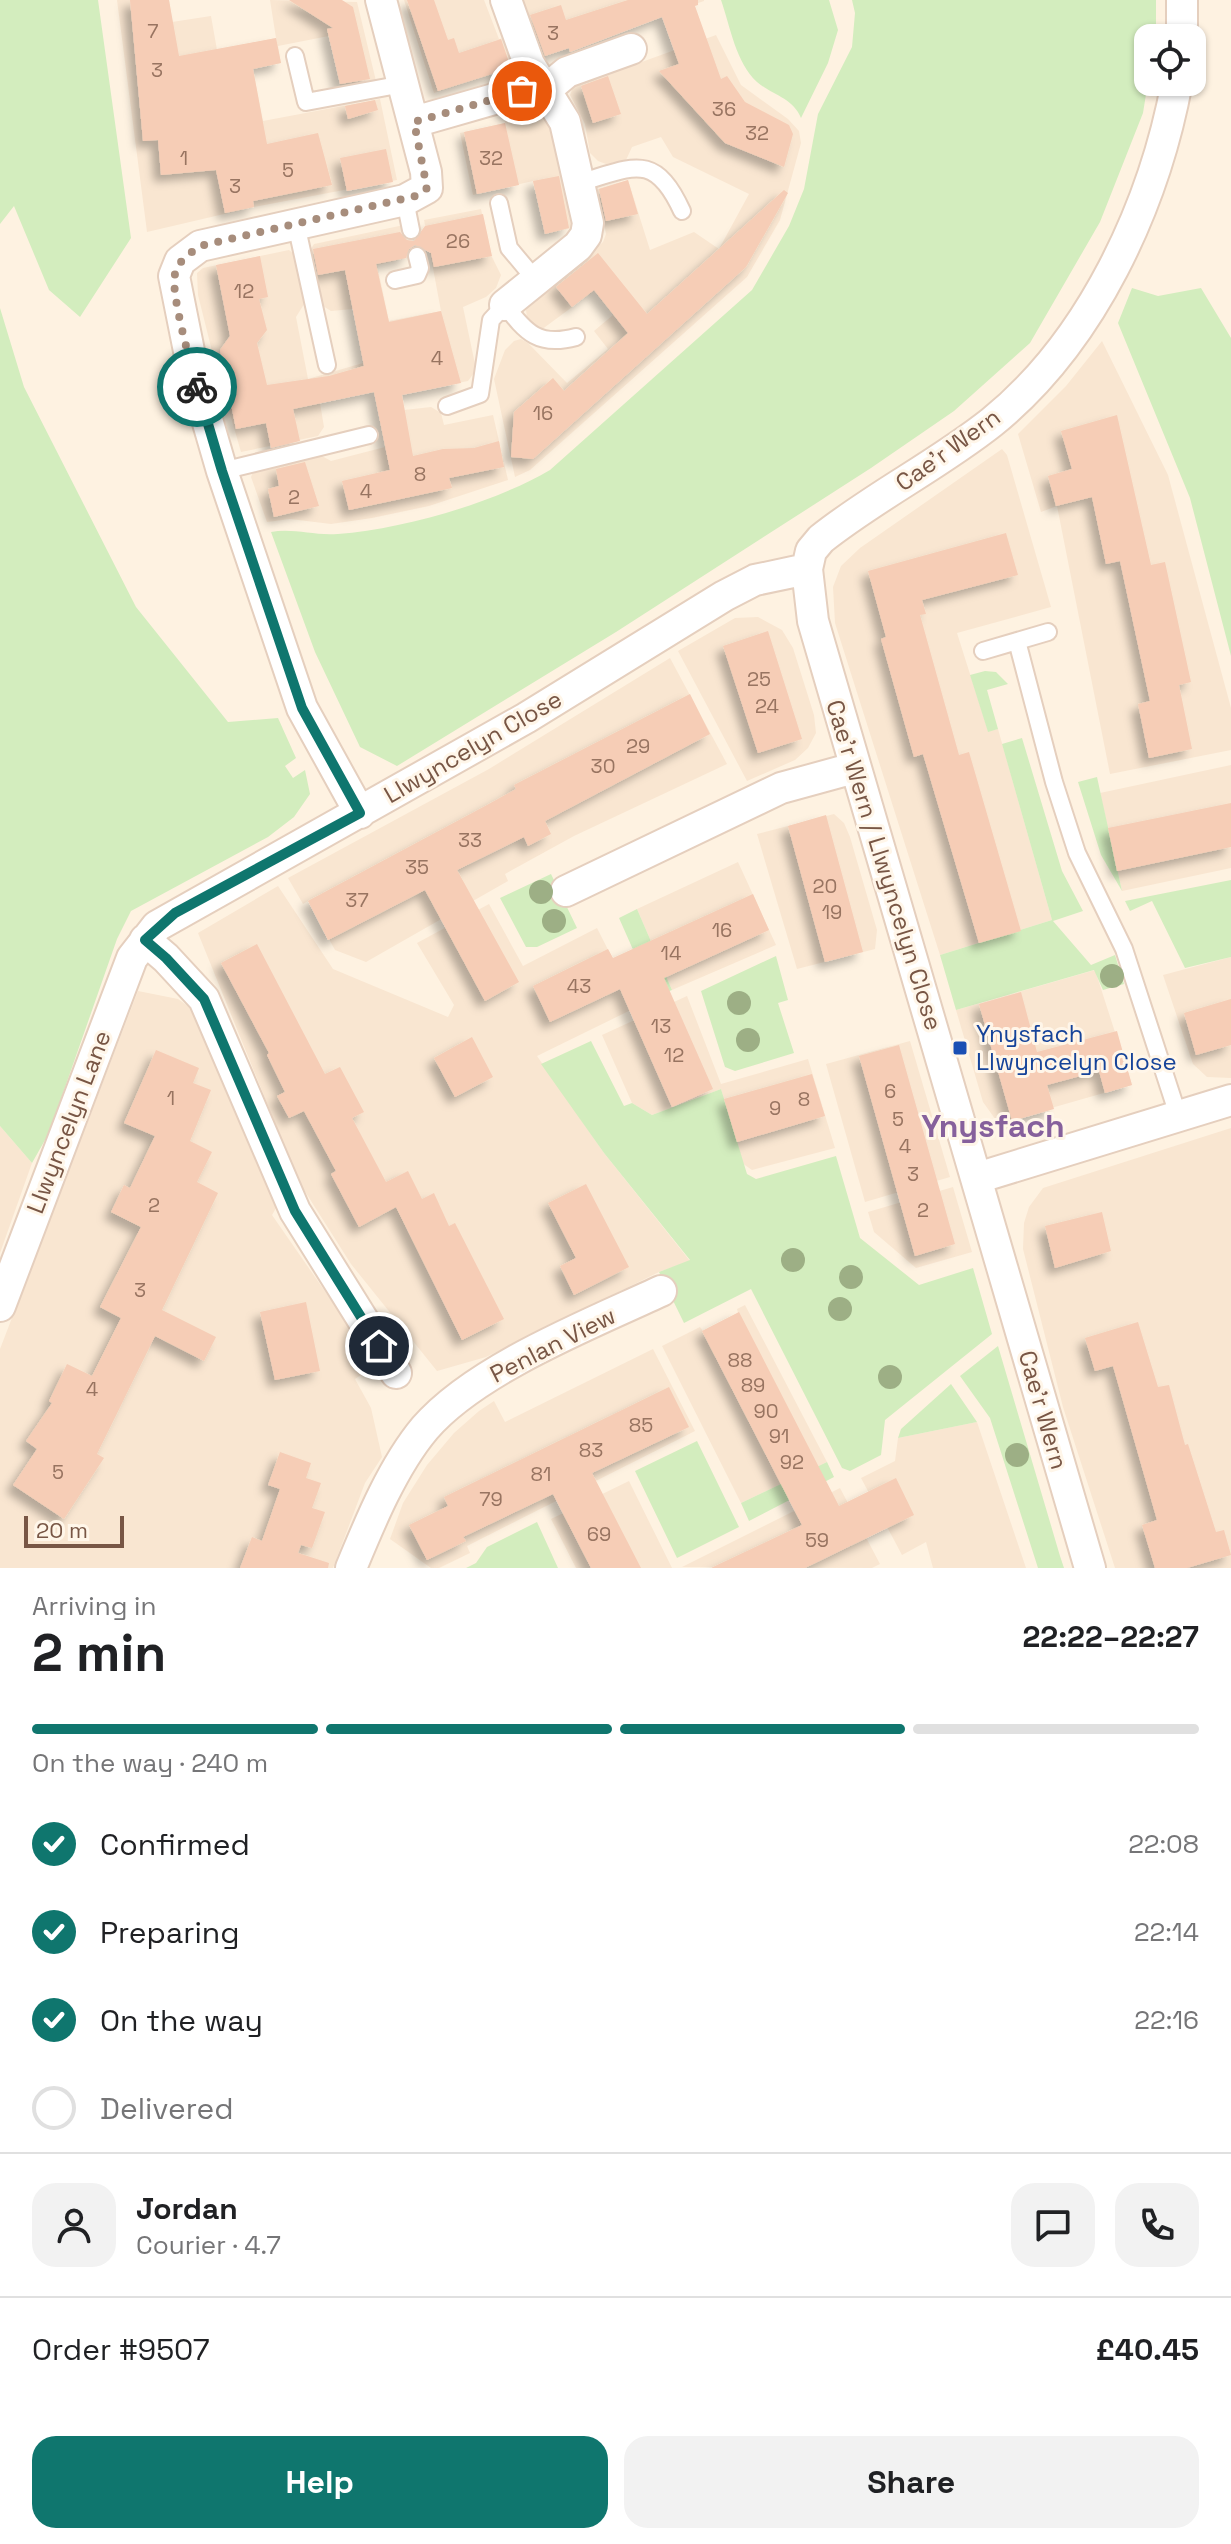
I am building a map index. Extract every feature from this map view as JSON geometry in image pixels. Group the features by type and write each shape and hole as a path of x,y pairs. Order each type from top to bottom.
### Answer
{"street":[{"path":"360,813 302,708 222,471 193,371 174,276 180,261 200,246 405,200 427,188 414,122 381,0"},
{"path":"505,305 578,246 586,235 588,223 565,122 543,92 506,0"},
{"path":"1182,0 1182,24"},
{"path":"414,122 522,91 543,92 567,72 631,49"},
{"name":"Cae'r Wern","path":"807,569 811,551 821,539 992,422 1024,392 1082,319 1103,288 1136,221 1174,96"},
{"name":"Cae'r Wern / Llwyncelyn Close","path":"807,569 813,621 997,1252"},
{"name":"Llwyncelyn Close","path":"145,940 175,913 360,813 526,718 724,596 755,580 807,569"},
{"path":"566,891 781,788 854,768"},
{"path":"145,940 204,999 295,1211 396,1373"},
{"name":"Llwyncelyn Lane","path":"0,1306 123,979 145,940"},
{"path":"977,1178 1231,1100"},
{"name":"Cae'r Wern","path":"997,1252 1090,1568"},
{"name":"Penlan View","path":"351,1568 374,1511 425,1428 493,1372 661,1291"}],"lane":[{"path":"295,56 306,102 403,84"},
{"path":"578,183 633,168 653,170 669,183 682,211"},
{"path":"405,200 411,230"},
{"path":"499,203 509,248 535,279"},
{"path":"296,224 327,365"},
{"path":"395,280 417,275 420,268 417,256"},
{"path":"447,406 480,394 491,320 505,305 524,329 537,337 555,343 576,337"},
{"path":"222,471 369,435"},
{"path":"983,651 1048,632"},
{"path":"1017,641 1072,839 1124,949 1178,1115"}],"shaded area":[{"path":"117,0 169,0 172,22 211,16 217,50 276,38 270,0 357,2 376,81 341,89 329,36 278,46 281,63 253,69 263,121 380,99 397,180 254,207 147,232"},
{"path":"404,0 484,0 499,39 508,37 517,66 434,93"},
{"path":"523,0 704,0 704,1 543,57"},
{"path":"716,35 741,85 788,119 799,131 801,143 780,220 747,277 530,470 515,477 494,379 505,350 521,339 567,383 608,349 594,331 613,315 594,291 541,330 527,317 526,310 603,242 606,234 598,189 628,180 650,250 694,232 719,249 749,194 673,157 661,137 632,147 626,160 606,164 598,161 590,153 585,124 570,95 573,87"},
{"path":"530,112 550,122 572,228 545,234 533,181 473,195 460,133 505,123 504,118"},
{"path":"481,209 491,255 501,275 496,288 486,297 463,307 475,364 474,373 468,381 401,394 404,410 431,407 441,413 444,425 493,415 508,480 429,506 372,518 331,524 290,519 267,522 251,477 253,472 322,456 331,461 385,447 374,392 320,403 324,427 318,436 241,452 198,295 197,273 203,268 289,250 294,254 306,301 296,317 308,379 363,363 353,309 331,311 323,306 311,249 314,244 404,225 411,257 377,265 389,321 441,311 424,220"},
{"path":"1102,341 1168,475 1231,708 1231,750 1110,774 1057,506 1041,512 1018,434 1066,386"},
{"path":"1002,449 1007,455 1051,607 957,633 988,731 998,729 1052,920 940,955 835,623 833,587 841,566 860,548"},
{"path":"758,617 782,630 793,648 814,715 816,733 808,748 795,760 747,781 678,651 735,618"},
{"path":"670,658 727,764 574,836 505,874 508,881 366,962 335,950 308,901 303,904 288,878 489,769"},
{"path":"1231,765 1231,868 1122,891 1100,793"},
{"path":"834,814 844,823 850,837 877,930 875,949 797,969 757,834"},
{"path":"738,862 776,945 672,990 637,909"},
{"path":"278,886 333,969 448,1017 454,1005 417,943 489,904 523,966 597,928 637,1007 537,1056 604,1153 690,1261 659,1272 486,1357 437,1371 351,1264 299,1182 198,933"},
{"path":"1231,957 1231,1078 1207,1077 1193,1064 1163,975"},
{"path":"1095,970 1132,1085 998,1123 983,1102 956,1010"},
{"path":"138,991 178,999 192,1009 276,1208 272,1215 365,1349 358,1360 367,1371 355,1379 371,1408 382,1457 365,1483 333,1568 0,1568 0,1349"},
{"path":"687,996 721,1084 808,1059 835,1148 752,1170 742,1163 721,1089 652,1115 632,1103 602,1035"},
{"path":"910,1041 950,1177 865,1202 826,1064"},
{"path":"0,1126 32,1163 0,1253"},
{"path":"1231,1128 1231,1568 1115,1568 1063,1407 1023,1249 1024,1223 1029,1207 1043,1188"},
{"path":"953,1187 972,1252 916,1268 874,1232 868,1212"},
{"path":"745,1305 827,1462 741,1503 662,1346 700,1327 703,1331 738,1313 737,1309"},
{"path":"653,1349 695,1431 467,1546 470,1553 439,1568 431,1568 390,1539 403,1503 427,1465 454,1433 479,1411 494,1401 505,1422"},
{"path":"977,1422 1026,1568 933,1568 926,1542 902,1555 861,1478 895,1461 898,1438"},
{"path":"629,1481 672,1568 576,1568 551,1519"},
{"path":"840,1488 880,1564 872,1568 682,1567"}],"green space":[{"path":"0,0 98,0 131,238 80,317 49,290 14,206 0,224"},
{"path":"721,0 829,0 838,30 828,63 801,118 793,106 750,74 734,44"},
{"path":"852,0 1156,0 1156,24 1134,24 1134,96 1146,96 1143,113 1100,222 1030,343 954,411 871,468 616,632 397,766 360,747 315,652 271,532 338,534 391,527 475,503 550,470 752,290 789,226 804,189 818,114 852,47 855,13"},
{"path":"1132,288 1158,296 1201,288 1231,338 1231,656 1190,498 1118,323"},
{"path":"0,308 24,387 136,607 228,722 278,718 296,758 285,766 293,778 305,770 310,794 294,817 268,837 131,911 117,939 49,1133 32,1163 0,1126"},
{"path":"996,672 1008,684 987,690 998,729 988,732 970,675"},
{"path":"1022,738 1062,871 1083,911 1053,921 1091,965 1115,955 1124,984 1103,990 1094,970 956,1010 940,955 1052,920 1002,744"},
{"path":"1097,777 1122,891 1101,855 1078,782"},
{"path":"551,874 577,928 537,947 526,947 500,898"},
{"path":"1231,880 1231,957 1185,968 1152,901 1130,911 1125,901"},
{"path":"637,909 672,990 654,997 619,918"},
{"path":"776,956 788,1000 778,1003 794,1053 735,1071 725,1067 701,991"},
{"path":"591,1041 624,1106 632,1103 652,1115 721,1089 747,1174 756,1179 836,1156 860,1238 919,1285 973,1268 992,1334 885,1420 881,1455 850,1471 842,1468 751,1289 684,1323 659,1272 690,1260 604,1153 541,1064"},
{"path":"998,1346 1064,1568 1038,1568 990,1418 960,1376"},
{"path":"951,1384 977,1422 898,1438 901,1429"},
{"path":"697,1441 739,1527 677,1558 635,1471"},
{"path":"827,1462 834,1477 749,1521 741,1503"},
{"path":"537,1522 558,1568 466,1568 476,1563 487,1547"}],"building":[{"path":"130,0 169,0 179,56 276,38 281,63 253,69 267,144 318,133 332,185 253,201 254,207 225,213 216,170 161,175 158,140 143,141"},
{"path":"289,0 342,0 353,7 370,79 340,84 327,29 333,28"},
{"path":"407,0 434,0 448,40 454,38 459,53 501,39 511,68 438,91"},
{"path":"628,0 698,0 695,6 721,79 727,76 745,102 789,125 793,134 784,167 725,143 659,71 679,64 662,17 570,52 569,48 545,56 530,15 561,5 566,20"},
{"path":"608,76 621,114 593,123 581,86"},
{"path":"375,100 378,110 348,119 345,106"},
{"path":"505,123 519,185 477,194 464,132"},
{"path":"386,149 393,182 347,191 340,158"},
{"path":"559,176 569,228 545,234 533,181"},
{"path":"628,180 638,214 606,221 599,189"},
{"path":"784,190 788,193 746,267 533,459 511,457 514,412 553,378 564,391 628,333 594,290 572,307 556,287 598,253 647,314"},
{"path":"483,214 492,256 434,267 431,253 415,245 409,249 406,258 376,264 389,322 441,311 461,383 402,395 413,456 443,449 474,448 499,441 504,467 449,478 452,488 349,510 342,481 390,470 374,392 293,409 300,441 271,448 266,423 236,429 220,350 230,336 216,265 260,256 268,297 259,299 267,330 257,343 267,385 329,376 364,366 345,270 318,275 313,249 400,232 407,240 414,241 425,226"},
{"path":"1117,415 1151,565 1165,562 1191,682 1179,685 1192,749 1149,758 1138,704 1150,701 1120,561 1106,564 1092,497 1056,506 1048,476 1072,469 1061,431"},
{"path":"305,462 319,506 274,517 268,489 279,486 276,469"},
{"path":"1006,533 1018,575 922,600 926,614 920,615 959,755 969,752 1021,931 979,943 923,754 914,757 881,639 886,637 868,571"},
{"path":"768,631 802,739 758,753 723,646"},
{"path":"690,694 710,734 545,821 551,834 528,846 524,837 457,870 519,982 485,1001 425,890 328,940 308,901 516,789 514,785"},
{"path":"1231,803 1231,847 1117,871 1108,828"},
{"path":"826,815 863,952 825,962 788,826"},
{"path":"753,894 769,930 664,978 713,1089 672,1107 620,989 550,1022 533,986 608,949 613,958"},
{"path":"257,944 325,1074 340,1067 364,1112 352,1118 386,1182 408,1171 422,1199 434,1193 449,1226 455,1223 504,1319 462,1340 396,1207 359,1227 331,1174 336,1171 304,1111 289,1118 277,1096 285,1092 267,1055 269,1053 221,963"},
{"path":"1021,992 1037,1052 1117,1031 1132,1085 1105,1093 1099,1071 1047,1085 1054,1109 1012,1121 979,1004"},
{"path":"1231,999 1231,1045 1196,1055 1184,1013"},
{"path":"472,1037 493,1077 455,1097 434,1058"},
{"path":"899,1045 955,1244 915,1256 859,1056"},
{"path":"156,1050 199,1068 193,1083 211,1090 190,1141 212,1152 197,1182 218,1193 162,1310 216,1337 204,1361 155,1336 97,1454 104,1458 64,1519 13,1485 37,1449 26,1441 52,1403 49,1401 67,1364 92,1376 121,1318 100,1307 141,1227 111,1212 124,1185 130,1188 155,1136 124,1123"},
{"path":"812,1074 825,1116 737,1142 724,1099"},
{"path":"586,1184 629,1267 574,1295 560,1266 576,1258 548,1203"},
{"path":"1102,1212 1111,1251 1055,1268 1045,1226"},
{"path":"306,1302 320,1371 275,1380 260,1312"},
{"path":"739,1312 839,1506 896,1478 914,1515 805,1568 711,1568 802,1525 702,1331"},
{"path":"1138,1322 1158,1387 1169,1385 1185,1445 1188,1444 1216,1532 1224,1530 1231,1555 1187,1568 1155,1568 1142,1525 1157,1520 1113,1366 1095,1371 1085,1338"},
{"path":"669,1387 689,1427 592,1473 641,1568 591,1568 553,1494 463,1537 466,1541 427,1560 409,1525 448,1506 444,1497"},
{"path":"280,1452 311,1463 306,1478 321,1483 312,1508 325,1512 312,1548 301,1545 298,1553 329,1563 328,1568 240,1568 252,1537 262,1541 280,1489 268,1485"}],"way so far":[{"path":"197,387 176,296 174,276 180,261 200,246 416,196 427,188 414,122 522,91"}],"place":[{"name":"Ynysfach Llwyncelyn Close","path":"960,1048"}],"district":[{"name":"Ynysfach","path":"993,1126"}],"route":[{"path":"197,387 302,708 360,813 175,913 145,940 204,999 242,1094 295,1211 379,1346"}]}
